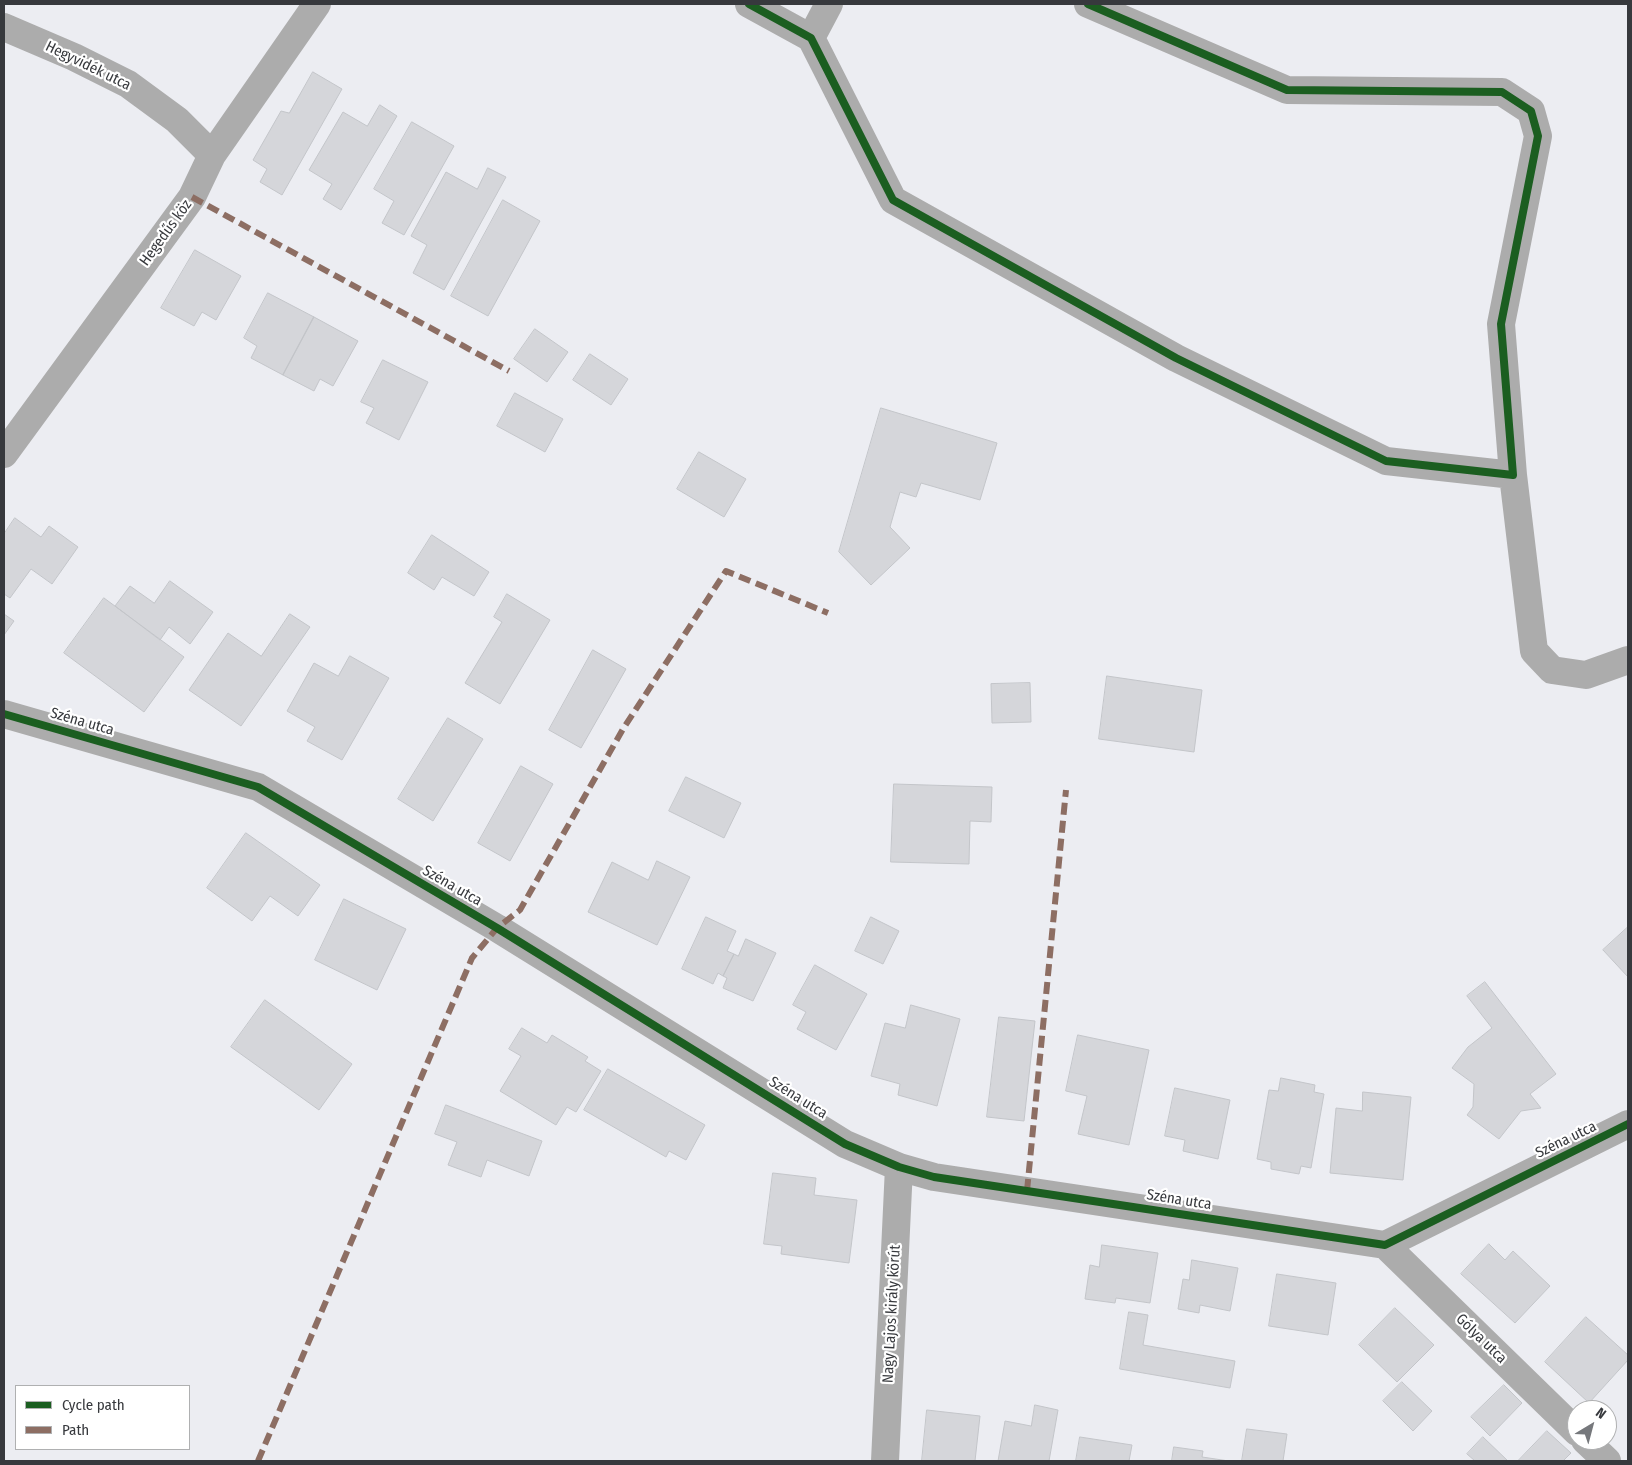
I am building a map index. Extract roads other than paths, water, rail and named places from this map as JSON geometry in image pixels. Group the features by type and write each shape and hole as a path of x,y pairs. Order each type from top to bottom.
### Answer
{"street":[{"name":"Hegedűs köz","path":"4,454 192,197 212,155 317,4"},
{"path":"749,4 811,38 893,200 1176,358 1386,461 1513,475"},
{"path":"811,38 829,4"},
{"path":"1088,4 1287,90 1502,92 1531,111 1538,136 1501,324 1513,475 1534,651 1552,670 1586,675 1628,660"},
{"name":"Hegyvidék utca","path":"4,28 74,57 128,84 177,120 212,155"},
{"name":"Széna utca","path":"4,714 258,787 497,928 846,1144 899,1167 934,1177 1385,1245 1628,1124"},
{"name":"Nagy Lajos király körút","path":"885,1461 899,1167"},
{"name":"Gólya utca","path":"1385,1245 1567,1422"},
{"path":"1595,1450 1607,1461"}]}
